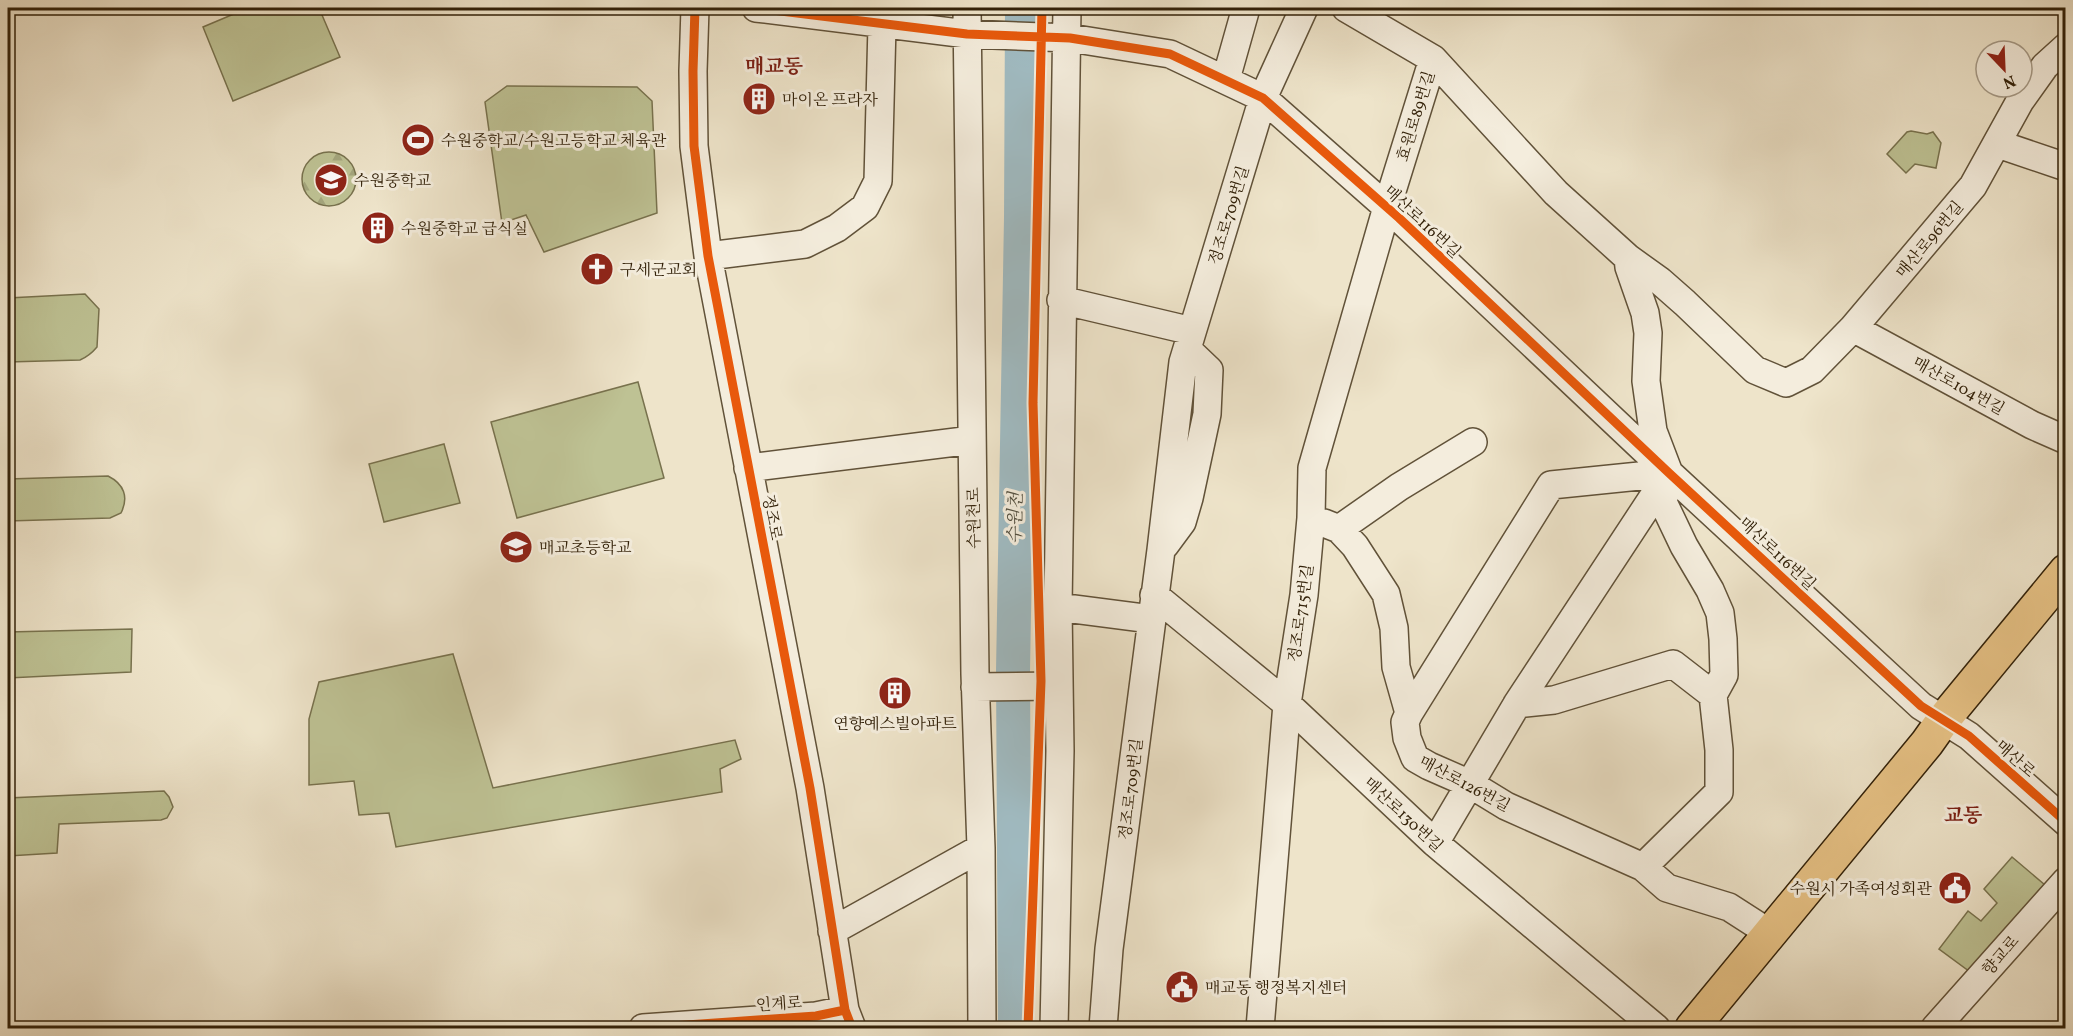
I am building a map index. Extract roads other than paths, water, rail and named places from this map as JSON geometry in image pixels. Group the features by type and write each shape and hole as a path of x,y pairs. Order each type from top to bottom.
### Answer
{"main road":[{"path":"1692,1029 2066,571"}],"street":[{"name":"정조로","path":"695,8 694,146 708,256 810,788 848,1019"},
{"name":"매산로116번길","path":"756,8 974,34 1061,38 1170,54 1263,98 1387,207 1669,473 1921,706 1944,719"},
{"name":"수원천로","path":"967,8 974,34 972,441 975,687 981,848 982,1029"},
{"path":"1054,1029 1060,751 1058,608 1061,38 1067,8"},
{"path":"1226,79 1246,8"},
{"name":"정조로709번길","path":"1103,1029 1109,949 1183,362 1263,98 1304,8"},
{"name":"매산로96번길","path":"1346,8 1433,59 1556,193 1628,258 1668,288 1755,370 1786,383 1812,370 1853,328 1973,186 2020,101 2045,66 2066,47"},
{"path":"708,256 805,244 837,228 865,207 878,182 882,24"},
{"name":"효원로89번길","path":"1387,207 1433,59"},
{"path":"1998,144 2066,167"},
{"name":"정조로715번길","path":"1260,1029 1287,704 1304,595 1311,518 1312,468 1387,207"},
{"name":"매산로116번길","path":"1628,258 1645,313 1648,333 1646,381 1653,431 1669,473"},
{"path":"1061,300 1189,340"},
{"name":"매산로104번길","path":"1853,328 2032,425 2066,440"},
{"path":"748,468 972,441"},
{"path":"1311,518 1339,529 1399,487 1473,442"},
{"path":"1643,867 1719,792 1719,750 1713,695 1724,675 1720,613 1663,502 1669,473"},
{"path":"1435,843 1517,704 1669,473"},
{"path":"1409,713 1551,485 1669,473"},
{"name":"매산로126번길","path":"1339,529 1355,546 1386,594 1394,628 1396,667 1409,713 1404,722 1407,738 1415,758 1470,784 1506,806 1643,867 1667,888 1729,908 1771,934"},
{"path":"1058,608 1153,607"},
{"name":"매산로130번길","path":"1153,607 1287,704 1435,843 1656,1029"},
{"path":"1517,704 1554,700 1673,664 1713,695"},
{"path":"975,687 1059,686"},
{"name":"매산로","path":"1944,719 1969,736 2066,822"},
{"path":"832,931 981,848"},
{"name":"향교로","path":"1935,1029 2066,881"},
{"name":"인계로","path":"643,1029 779,1024 816,1016 848,1019"}],"waterway":[{"name":"수원천","path":"1015,1028 1013,671 1021,218 1022,8"}],"place":[{"name":"마이온 프라자","path":"759,99"},
{"name":"수원중학교/수원고등학교 체육관","path":"418,140"},
{"name":"수원중학교","path":"331,180"},
{"name":"수원중학교 급식실","path":"378,228"},
{"name":"구세군교회","path":"597,269"},
{"name":"매교초등학교","path":"516,547"},
{"name":"연향예스빌아파트","path":"895,693"},
{"name":"수원시 가족여성회관","path":"1955,888"},
{"name":"매교동 행정복지센터","path":"1182,987"}],"district":[{"name":"매교동","path":"774,66"},
{"name":"교동","path":"1963,815"}]}
